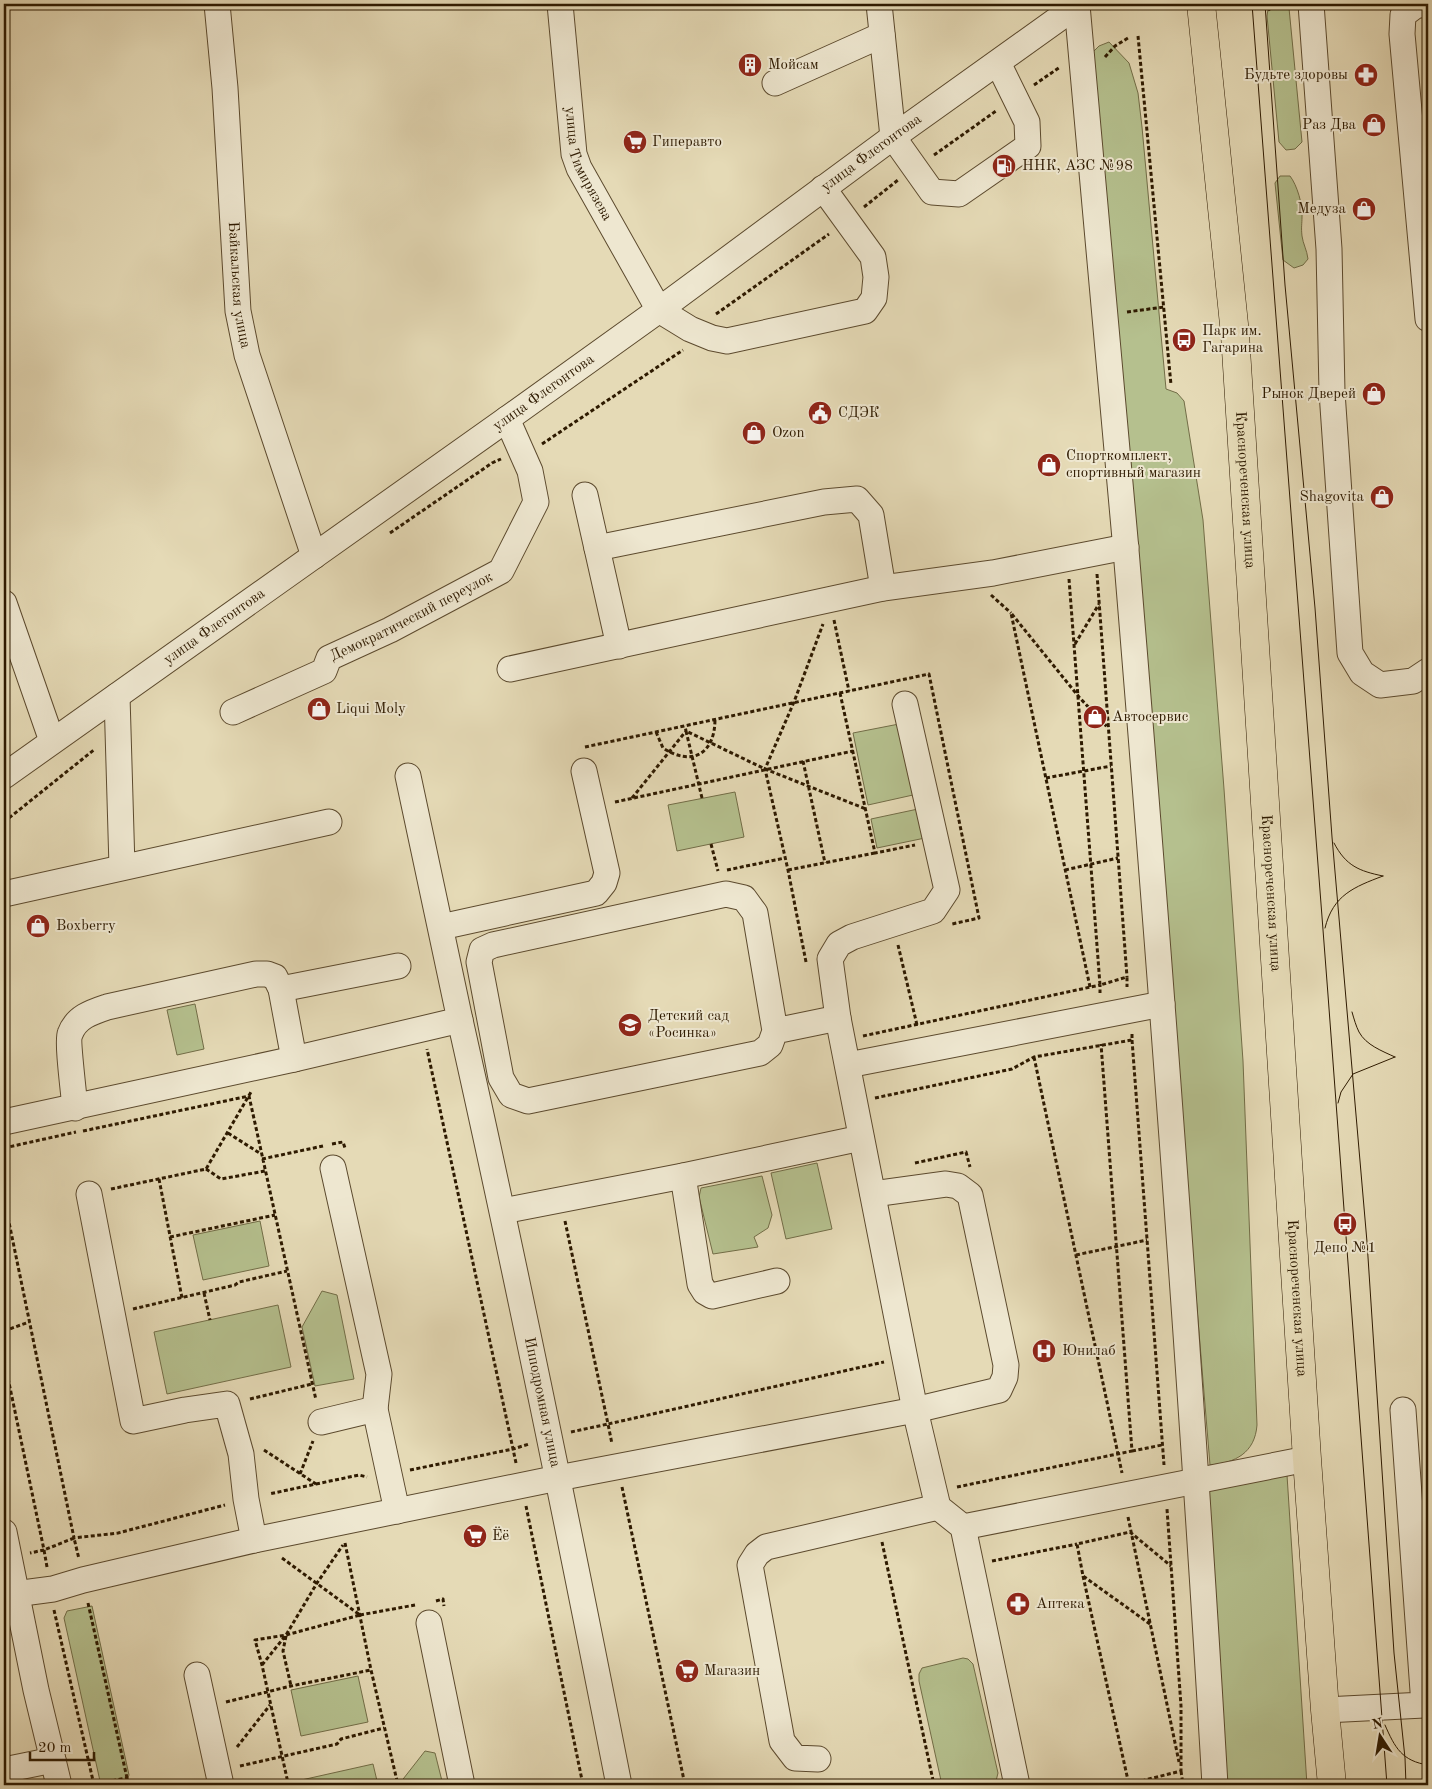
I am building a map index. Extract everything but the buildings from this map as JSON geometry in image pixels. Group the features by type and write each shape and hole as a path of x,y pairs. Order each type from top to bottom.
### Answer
{"main road":[{"name":"Краснореченская улица","path":"1201,4 1235,334 1307,1459 1324,1710 1332,1785"}],"street":[{"name":"Байкальская улица","path":"217,4 225,88 238,310 241,332 314,556"},
{"name":"улица Тимирязева","path":"560,4 574,154 579,168 659,310"},
{"path":"879,4 894,137 932,192 959,194 1028,146 1027,122 998,63"},
{"path":"1311,4 1329,249 1332,392 1350,653 1362,673 1380,684 1413,682 1428,670"},
{"path":"1424,4 1415,6 1403,15 1402,34 1428,319"},
{"name":"улица Флегонтова","path":"4,776 659,310 823,188 1078,5"},
{"path":"1078,5 1126,547 1162,1004 1197,1480 1215,1785"},
{"path":"775,83 882,35"},
{"path":"659,310 712,338 727,341 865,311 874,298 876,276 873,257 823,188"},
{"name":"Демократический переулок","path":"233,712 324,671 329,658 390,630 501,571 536,502 530,471 507,419"},
{"path":"585,495 620,646"},
{"path":"597,548 824,502 857,499 871,515 883,588"},
{"path":"510,669 883,588 993,573 1126,547"},
{"path":"4,603 52,741"},
{"path":"117,696 122,867"},
{"path":"905,704 947,890 932,911 852,937 840,944 830,959 838,1018 915,1410 936,1499 963,1527 1017,1785"},
{"path":"441,927 596,893 604,883 607,873 581,760"},
{"name":"Ипподромная улица","path":"408,776 503,1211 620,1785"},
{"path":"4,894 329,822"},
{"path":"726,894 744,898 755,914 775,1031 770,1045 760,1053 528,1101 511,1095 501,1078 479,962 482,950 493,944 726,894"},
{"path":"281,989 398,966"},
{"path":"74,1108 69,1035 77,1022 88,1014 107,1007 256,974 267,974 275,977 281,989 294,1059"},
{"path":"848,1065 1162,1004"},
{"path":"775,1031 838,1018"},
{"path":"4,1122 294,1059 460,1020"},
{"path":"503,1211 683,1176 861,1138"},
{"path":"333,1168 379,1374 374,1409 397,1511"},
{"path":"683,1176 700,1284 706,1292 712,1296 777,1281"},
{"path":"16,1594 55,1596 83,1580 254,1540 558,1478 915,1410 999,1390 1006,1378 1006,1365 970,1195 958,1186 946,1184 873,1194"},
{"path":"89,1194 133,1420 227,1404 241,1454 246,1499 254,1540"},
{"path":"321,1422 374,1409"},
{"path":"1324,1710 1424,1705 1403,1410"},
{"path":"963,1527 1307,1459"},
{"path":"818,1760 795,1758 782,1742 750,1565 757,1554 766,1547 877,1521 936,1499"},
{"path":"4,1532 59,1785"},
{"path":"429,1623 462,1785"},
{"path":"197,1675 219,1778"},
{"path":"4,1770 53,1760"}],"path":[{"path":"1268,10 1278,4"},
{"path":"1138,36 1171,385"},
{"path":"387,535 492,463 542,444 685,349 711,318 847,221 916,168 1062,65 1105,57 1115,46 1128,38"},
{"path":"1105,315 1164,308"},
{"path":"1095,553 1128,996"},
{"path":"1067,558 1100,985 1126,977"},
{"path":"1075,644 1099,604"},
{"path":"1090,987 1011,613 1078,697 1108,728"},
{"path":"806,963 788,870 765,769 794,702 824,623 833,617 849,691"},
{"path":"581,760 656,732 929,674 979,918 951,924"},
{"path":"840,692 875,853"},
{"path":"656,732 663,748 669,752 680,756 693,756 704,751 711,743 715,732 715,719"},
{"path":"685,726 702,798"},
{"path":"4,822 118,730"},
{"path":"686,731 765,769 866,809"},
{"path":"631,798 686,731"},
{"path":"592,808 853,750"},
{"path":"803,761 825,863"},
{"path":"1046,778 1084,769 1111,766"},
{"path":"788,870 936,841"},
{"path":"711,844 717,872 785,858"},
{"path":"1065,870 1118,858"},
{"path":"896,937 916,1025"},
{"path":"1101,1038 1132,1451"},
{"path":"1132,1040 1181,1706 1181,1771"},
{"path":"1034,1057 1124,1481"},
{"path":"4,1148 249,1096 321,1422 300,1474"},
{"path":"228,1133 261,1154"},
{"path":"206,1169 221,1179 265,1171"},
{"path":"159,1179 182,1298"},
{"path":"4,1198 74,1538 118,1532 246,1499 316,1484 235,1431"},
{"path":"170,1237 275,1215"},
{"path":"1076,1255 1147,1240"},
{"path":"112,1314 204,1293 235,1285 239,1282 287,1271"},
{"path":"204,1293 210,1320"},
{"path":"4,1331 29,1322"},
{"path":"4,1359 94,1785 127,1778"},
{"path":"227,1404 312,1384"},
{"path":"566,1433 608,1424 618,1467"},
{"path":"936,1499 1118,1453 1162,1445"},
{"path":"513,1449 518,1471"},
{"path":"525,1503 583,1785"},
{"path":"1128,1516 1183,1785"},
{"path":"877,1521 934,1785"},
{"path":"1130,1532 1171,1566"},
{"path":"971,1565 1130,1532"},
{"path":"262,1665 286,1635 317,1583 345,1542 371,1670 398,1785"},
{"path":"1077,1544 1129,1785 1181,1771"},
{"path":"9,1558 44,1550"},
{"path":"279,1556 360,1615"},
{"path":"1083,1576 1150,1624"},
{"path":"87,1598 128,1785"},
{"path":"288,1783 255,1640 286,1635 360,1615"},
{"path":"286,1635 284,1650 290,1686"},
{"path":"204,1707 290,1686 371,1670"},
{"path":"219,1778 271,1704"},
{"path":"219,1778 282,1756 338,1744 341,1738 384,1728"}],"green space":[{"path":"1284,4 1289,8 1302,142 1295,149 1286,150 1279,142 1267,16 1268,9"},
{"path":"1109,42 1129,63 1138,93 1166,389 1177,393 1184,401 1203,520 1224,789 1243,1061 1257,1425 1252,1443 1242,1455 1228,1462 1210,1465 1093,52 1099,46"},
{"path":"1280,176 1290,176 1293,180 1302,207 1302,236 1308,259 1303,265 1294,268 1283,260 1275,183"},
{"path":"899,724 913,795 868,805 853,733"},
{"path":"735,792 744,837 677,851 668,805"},
{"path":"918,809 925,838 877,848 871,819"},
{"path":"195,1004 204,1049 177,1055 167,1010"},
{"path":"817,1163 832,1229 786,1239 771,1173"},
{"path":"762,1176 772,1215 768,1228 754,1237 758,1247 713,1254 699,1197 701,1188"},
{"path":"260,1221 269,1266 203,1280 193,1235"},
{"path":"322,1291 337,1295 354,1379 315,1386 302,1327"},
{"path":"278,1305 291,1367 167,1394 154,1332"},
{"path":"1287,1475 1307,1785 1219,1785 1202,1503 1210,1489"},
{"path":"92,1606 129,1775 127,1780 105,1784 100,1781 64,1618 67,1611"},
{"path":"963,1658 968,1659 973,1664 998,1773 996,1781 982,1785 942,1785 919,1674 922,1668"},
{"path":"358,1676 368,1722 301,1736 291,1690"},
{"path":"425,1751 435,1753 443,1785 401,1785 400,1783"},
{"path":"373,1764 378,1785 277,1785 288,1783"}],"tram line":[{"path":"1252,4 1387,1785"},
{"path":"1265,4 1285,285 1315,608 1332,837 1367,1242 1394,1653 1406,1785"},
{"path":"1334,843 1348,862 1367,872 1383,876"},
{"path":"1325,928 1333,908 1339,900 1363,884 1383,876"},
{"path":"1352,1012 1362,1037 1375,1047 1395,1057"},
{"path":"1338,1103 1341,1092 1353,1074 1395,1057"},
{"path":"1385,1725 1400,1752 1412,1760 1428,1765"}],"place":[{"name":"Мойсам","path":"750,65"},
{"name":"Будьте здоровы","path":"1366,75"},
{"name":"Раз Два","path":"1374,125"},
{"name":"Гиперавто","path":"635,142"},
{"name":"ННК, АЗС №98","path":"1004,166"},
{"name":"Медуза","path":"1364,209"},
{"name":"Парк им. Гагарина","path":"1184,340"},
{"name":"Рынок Дверей","path":"1374,394"},
{"name":"СДЭК","path":"820,413"},
{"name":"Ozon","path":"754,433"},
{"name":"Спорткомплект, спортивный магазин","path":"1049,465"},
{"name":"Shagovita","path":"1382,497"},
{"name":"Liqui Moly","path":"319,709"},
{"name":"Автосервис","path":"1095,717"},
{"name":"Boxberry","path":"38,926"},
{"name":"Детский сад «Росинка»","path":"630,1025"},
{"name":"Депо №1","path":"1345,1224"},
{"name":"Юнилаб","path":"1044,1351"},
{"name":"Ёё","path":"475,1536"},
{"name":"Аптека","path":"1018,1604"},
{"name":"Магазин","path":"687,1671"}]}
